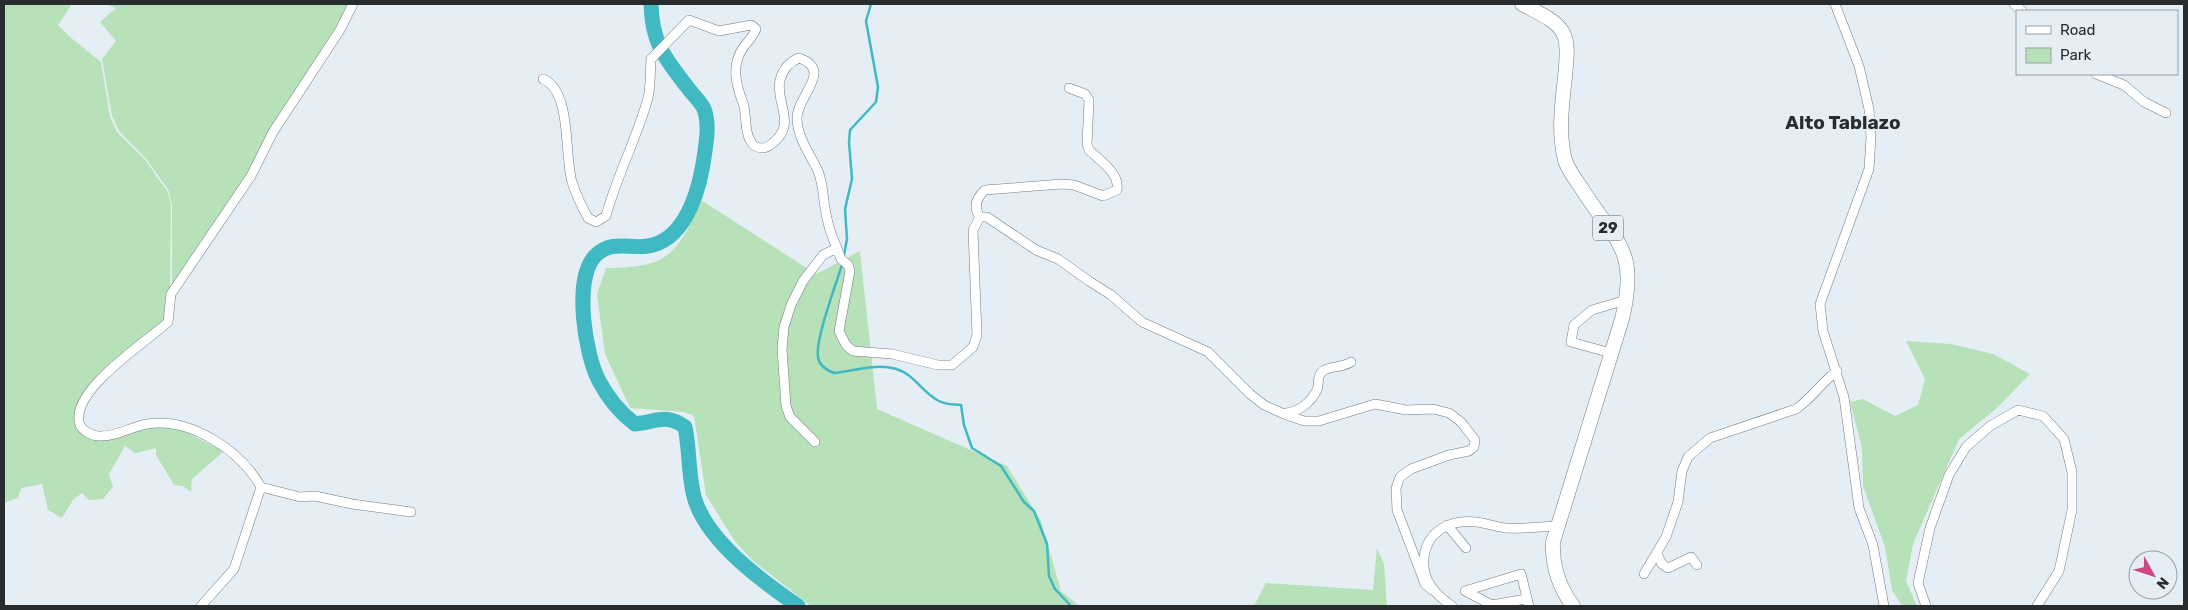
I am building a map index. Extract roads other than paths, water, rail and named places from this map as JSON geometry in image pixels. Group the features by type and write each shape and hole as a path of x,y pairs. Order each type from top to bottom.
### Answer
{"main road":[{"name":"29","path":"1522,4 1555,23 1564,36 1566,54 1561,120 1565,161 1584,193 1620,242 1628,266 1626,300 1556,526 1553,547 1554,564 1561,586 1573,606"}],"street":[{"path":"353,4 340,30 273,132 251,176 171,294 168,322 105,374 85,399 79,413 81,426 86,432 97,436 115,435 147,424 176,424 231,452 252,471 261,486 300,497 315,496 352,504 410,512"},
{"path":"1835,4 1859,66 1869,109 1871,137 1869,169 1820,304 1823,331 1844,397 1859,508 1873,545 1884,606"},
{"path":"543,79 551,82 557,90 563,111 572,182 588,218 596,222 606,216 611,197 630,151 648,96 651,59 676,31 689,20 719,31 745,24 751,25 756,29 753,37 739,55 736,64 736,82 747,120 747,132 755,146 762,148 770,146 783,132 786,124 779,90 784,70 790,62 799,58 812,66 815,72 814,80 798,108 798,128 818,171 828,224 841,259 848,266 839,332 846,346 853,351 892,354 938,365 952,365 963,358 973,347 977,335 973,230 980,217"},
{"path":"2099,75 2124,85 2144,102 2166,113"},
{"path":"980,217 976,210 976,203 985,190 1062,184 1074,185 1103,196 1118,190 1119,183 1115,176 1089,150 1089,100 1085,94 1069,88"},
{"path":"980,217 987,217 1036,250 1058,259 1111,295 1142,322 1208,352 1250,394 1284,414 1304,421 1319,421 1374,404 1406,410 1433,409 1449,413 1461,422 1475,440 1474,447 1469,451 1449,455 1411,469 1400,477 1396,488 1397,510 1401,525 1425,584 1452,606"},
{"path":"815,442 790,417 786,406 782,349 784,327 791,305 803,281 823,255 837,248"},
{"path":"1611,353 1571,342 1574,326 1592,310 1626,300"},
{"path":"1284,414 1296,412 1307,403 1316,391 1320,373 1325,369 1344,367 1351,362"},
{"path":"1644,574 1657,554 1678,502 1682,470 1688,456 1701,444 1718,435 1796,409 1804,403 1822,382 1837,371"},
{"path":"1926,606 1918,583 1930,528 1949,475 1966,447 1990,426 2018,410 2043,416 2064,439 2072,472 2072,510 2059,571 2037,606"},
{"path":"201,606 234,569 261,486"},
{"path":"1432,590 1424,569 1425,552 1432,538 1447,525 1468,521 1505,528 1556,526"},
{"path":"1447,525 1466,548"},
{"path":"1657,554 1662,564 1668,568 1691,557 1697,565"},
{"path":"1521,574 1528,603 1492,605 1465,591 1521,574"}],"waterway":[{"path":"651,4 654,30 661,50 704,109 707,119 707,130 703,164 691,206 676,231 653,245 616,246 609,248 595,256 588,267 584,282 583,299 589,353 599,381 606,393 619,410 635,424 667,419 673,420 685,427 693,491 702,516 724,546 738,560 798,606"},
{"path":"844,255 847,239 845,209 852,179 850,130 876,102 878,87 866,21 871,4"},
{"path":"842,265 820,338 818,357 821,365 834,373 877,367 900,370 939,401 947,404 961,405 964,425 972,448 1001,466 1024,502 1034,511 1047,544 1049,576 1055,589 1071,606"}],"district":[{"name":"Alto Tablazo","path":"1843,122"}]}
